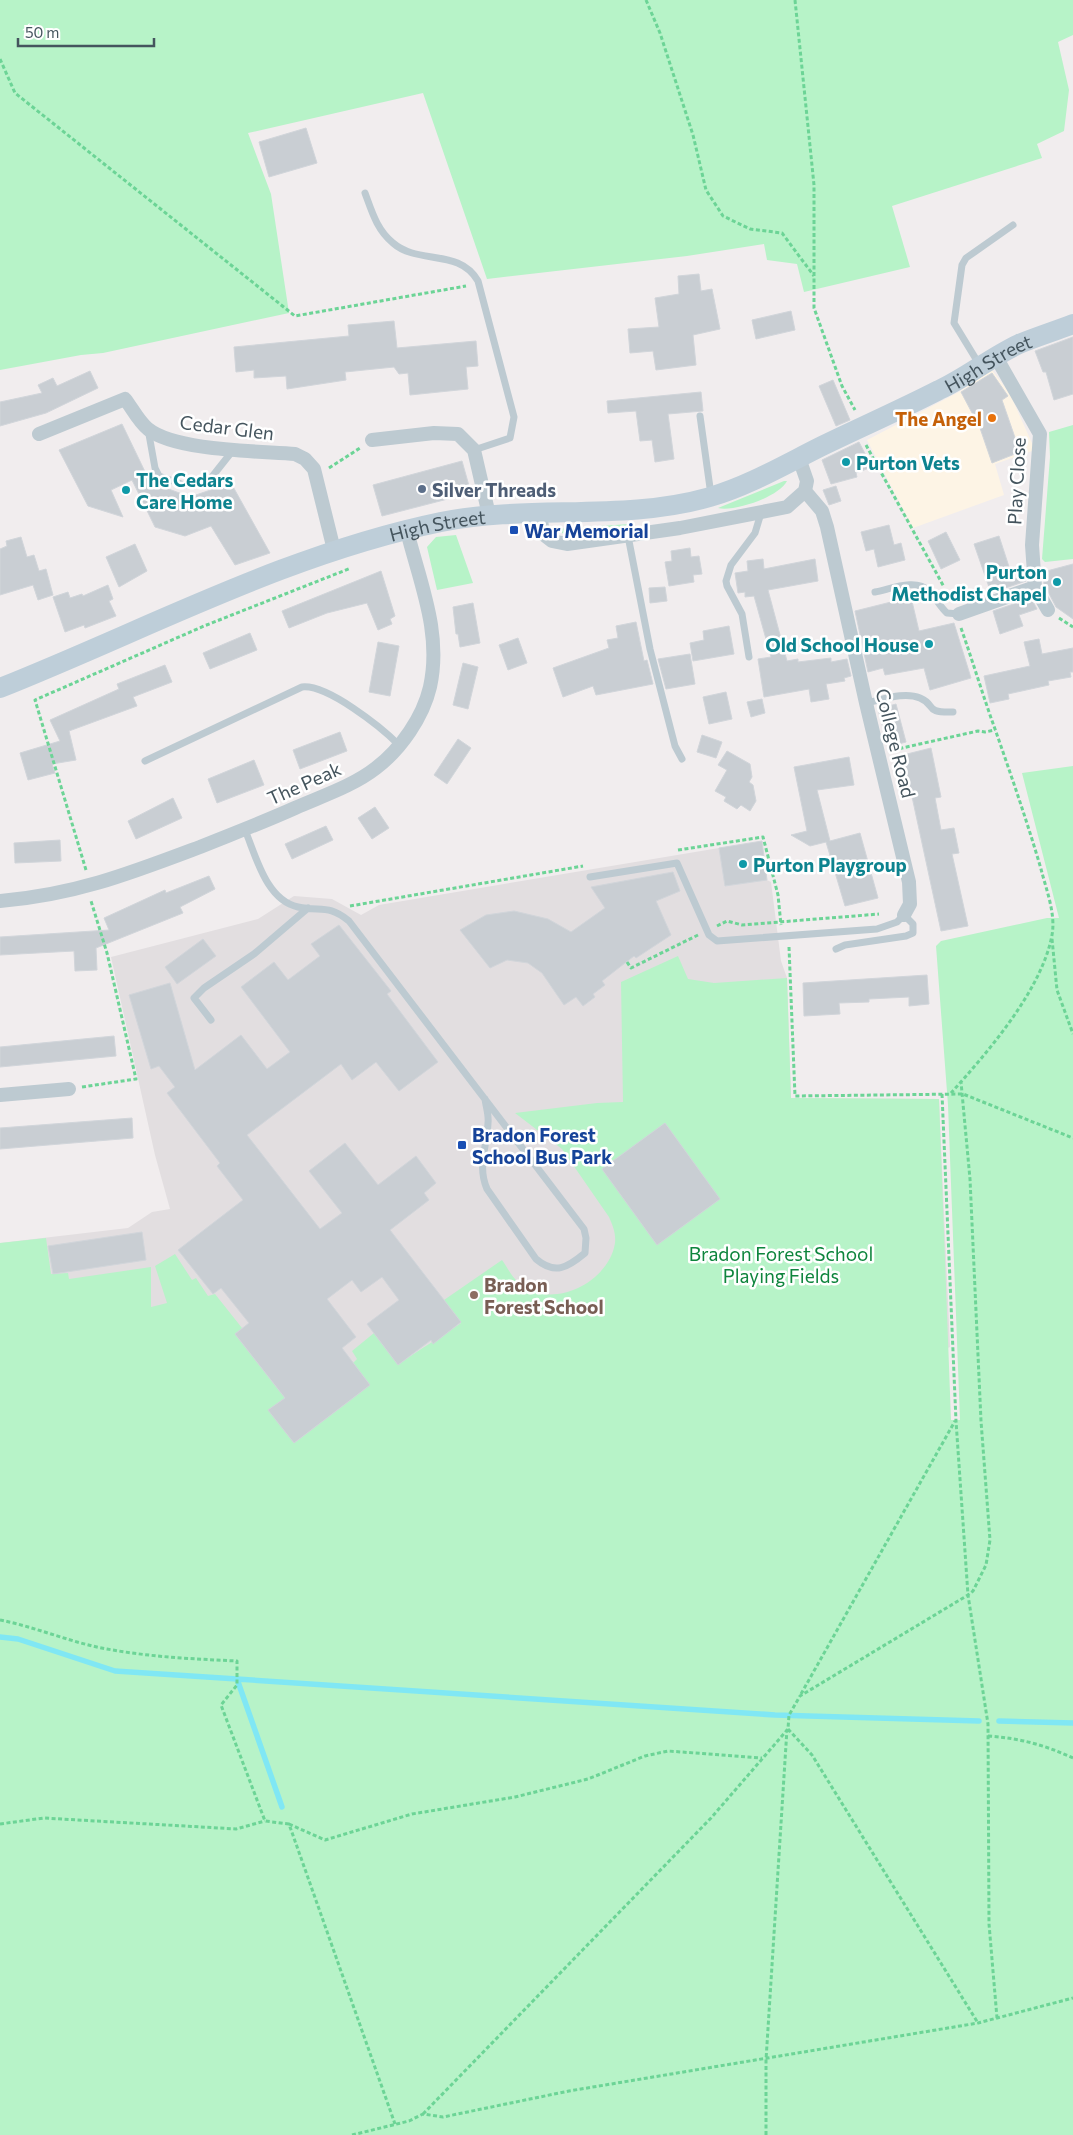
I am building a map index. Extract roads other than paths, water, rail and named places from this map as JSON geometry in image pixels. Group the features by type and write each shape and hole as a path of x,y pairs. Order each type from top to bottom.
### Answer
{"street":[{"name":"High Street","path":"0,688 61,664 277,570 334,550 442,522 489,515 607,512 653,508 711,497 799,458 941,389 1019,344 1073,324"},
{"name":"Play Close","path":"988,362 1040,434 1032,545 1036,587 1048,610"},
{"name":"Cedar Glen","path":"40,434 125,399 148,429 171,440 294,454 305,458 314,469 334,550"},
{"path":"372,440 448,432 458,434 474,450 489,515"},
{"path":"540,513 543,534 552,541 567,544 761,514 787,507 805,491 807,481 799,458"},
{"name":"College Road","path":"805,491 822,511 827,527 866,703 909,882 910,904 904,915"},
{"name":"The Peak","path":"0,900 59,894 143,870 245,830 366,775 388,758 399,745 420,712 430,688 434,646 432,622 407,531"},
{"path":"959,614 1036,587"},
{"path":"0,1095 69,1089"}],"lane":[{"path":"365,193 377,225 394,245 406,251 463,264 473,272 479,283 501,364 514,418 514,428 510,438 474,450"},
{"path":"988,362 954,323 962,265 966,258 1013,226"},
{"path":"700,416 711,497"},
{"path":"148,429 155,468 160,476 184,484 211,478 234,448"},
{"path":"749,657 742,614 727,586 727,574 755,533 761,514"},
{"path":"628,536 650,649 675,746 682,759"},
{"path":"875,592 921,585 929,590 947,613 959,614"},
{"path":"145,761 302,687 309,686 334,695 399,745"},
{"path":"866,703 892,697 913,696 921,698 932,710 953,712"},
{"path":"245,830 272,888 280,897 298,907 340,913 350,921 584,1229 585,1253 572,1264 558,1269 545,1266 536,1259 487,1189 481,1176 481,1162 489,1121 485,1099"},
{"path":"590,877 677,862 712,939 723,942 885,927 897,922 904,915 913,924 914,929 906,936 844,945 836,949"},
{"path":"211,1020 194,998 204,988 254,954 308,908"}],"waterway":[{"path":"0,1637 18,1639 115,1671 237,1679"},
{"path":"282,1807 237,1679 775,1715 979,1721"},
{"path":"999,1721 1073,1723"}],"place":[{"name":"The Angel","path":"992,418"},
{"name":"Purton Vets","path":"846,462"},
{"name":"Silver Threads","path":"422,489"},
{"name":"The Cedars Care Home","path":"126,490"},
{"name":"War Memorial","path":"514,530"},
{"name":"Purton Methodist Chapel","path":"1057,582"},
{"name":"Old School House","path":"929,644"},
{"name":"Purton Playgroup","path":"743,864"},
{"name":"Bradon Forest School Bus Park","path":"462,1145"},
{"name":"Bradon Forest School","path":"474,1295"}],"park label":[{"name":"Bradon Forest School Playing Fields","path":"781,1264"}]}
